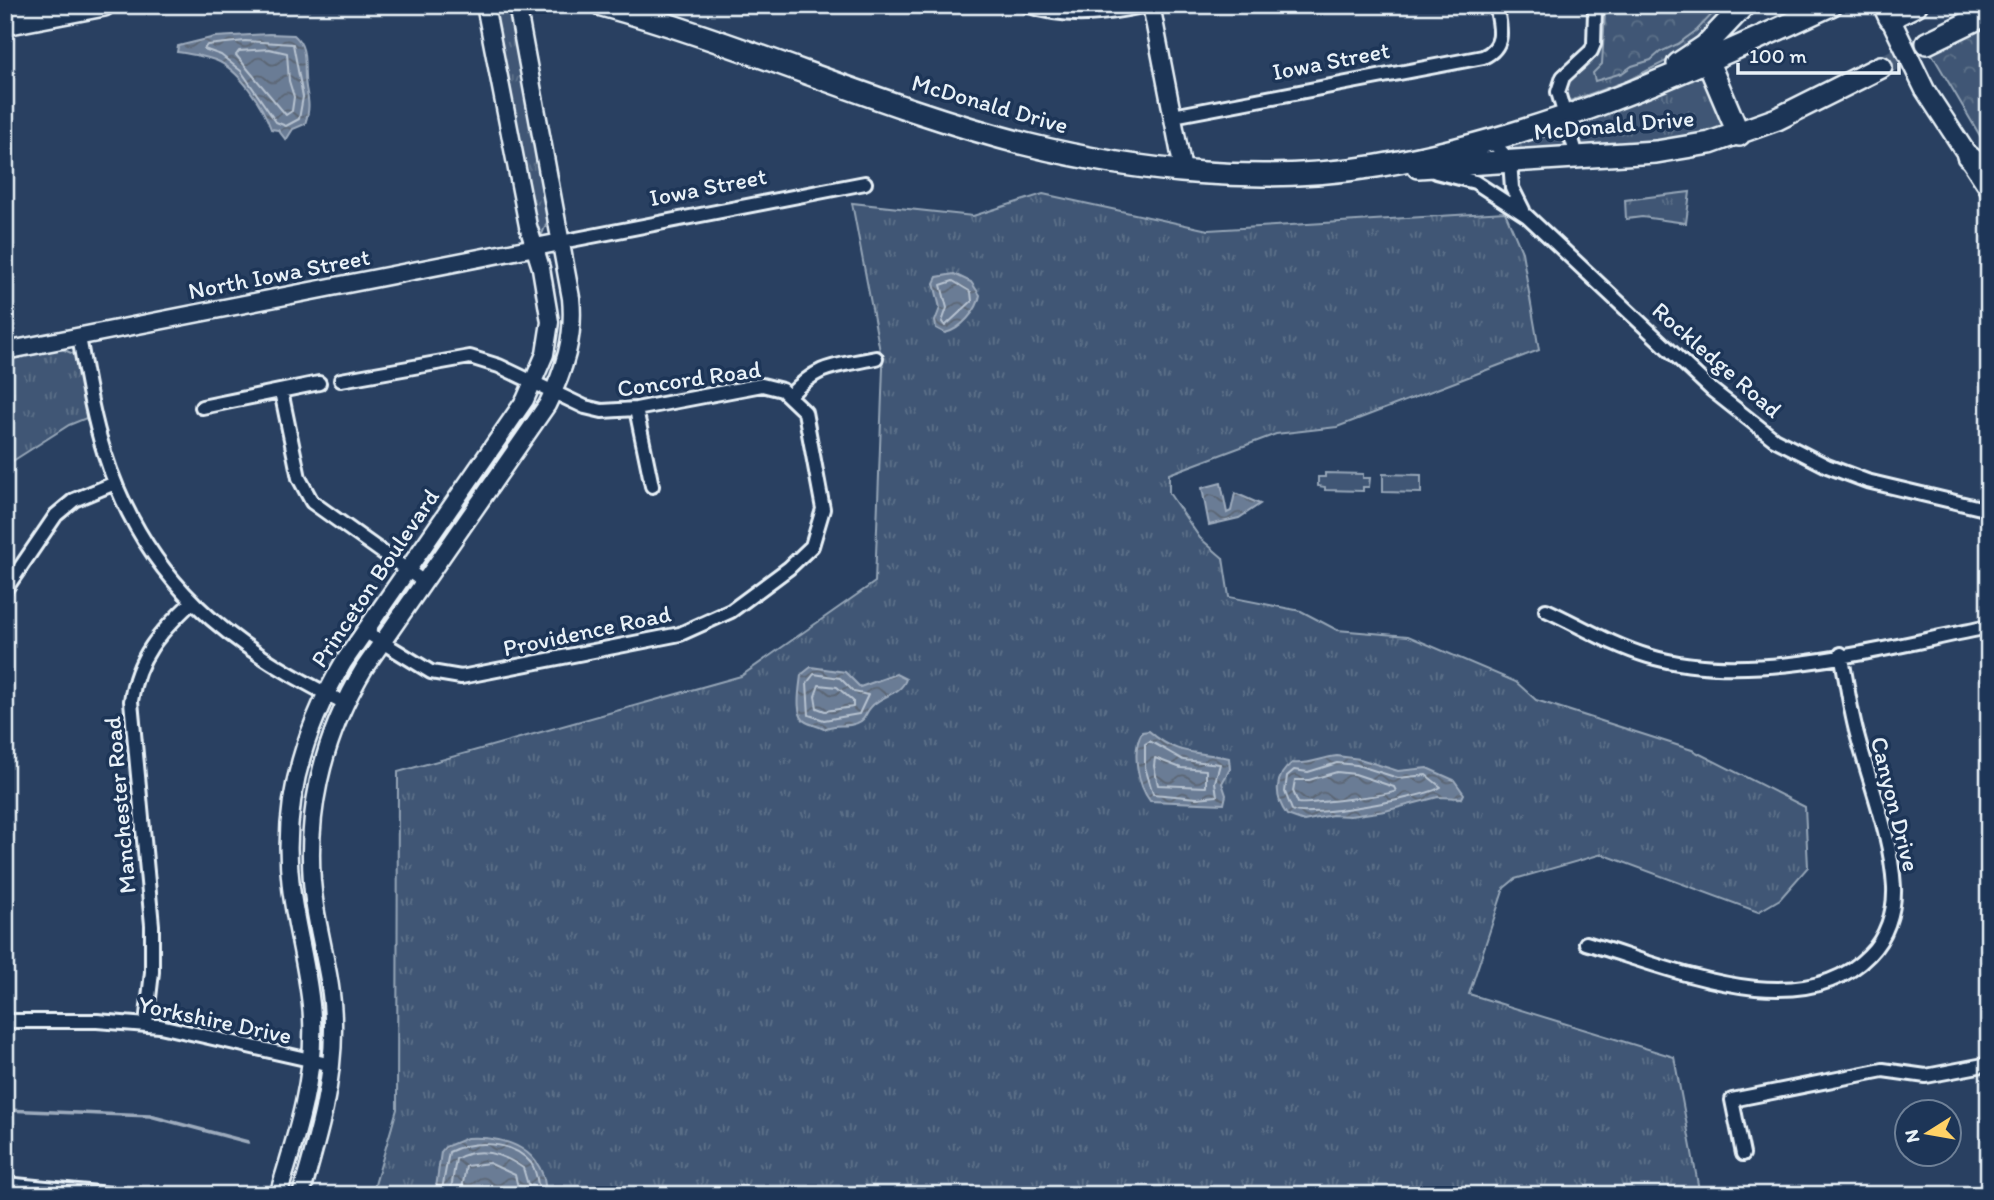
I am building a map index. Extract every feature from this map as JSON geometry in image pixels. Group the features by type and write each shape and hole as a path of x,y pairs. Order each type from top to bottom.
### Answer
{"highway":[{"path":"5,24 104,5"},
{"name":"McDonald Drive","path":"602,5 664,23 854,90 1018,142 1116,163 1183,170 1281,173 1377,166 1419,167 1674,149 1739,135 1881,67"},
{"path":"1632,91 1705,46 1744,5"},
{"name":"McDonald Drive","path":"1377,166 1491,140 1564,118 1708,62 1831,5"},
{"path":"1887,12 1916,5"},
{"path":"1927,43 1986,15"},
{"path":"1708,62 1739,135"},
{"path":"1968,156 1989,172"}],"main road":[{"path":"1887,12 1926,90 1989,188"}],"street":[{"name":"Princeton Boulevard","path":"278,1195 305,1104 311,1063 312,1018 290,885 289,835 299,764 325,693 364,631 534,383 545,354 550,322 485,5"},
{"name":"Princeton Boulevard","path":"301,1195 322,1121 332,1065 332,1003 313,889 311,843 318,782 345,703 382,643 538,419 554,392 566,362 572,327 571,298 517,5"},
{"path":"1026,5 1051,13 1084,16 1150,5 1183,170"},
{"name":"Iowa Street","path":"1173,116 1421,71 1483,57 1496,48 1501,36 1496,5"},
{"path":"1577,156 1558,98 1559,85 1563,77 1591,51 1594,44 1595,11 1604,5"},
{"path":"1491,140 1510,160 1512,188 1527,216"},
{"path":"1419,167 1475,183 1527,216"},
{"name":"Iowa Street","path":"561,242 864,183"},
{"name":"Rockledge Road","path":"1527,216 1712,390 1774,439 1827,466 1883,487 1989,510"},
{"name":"North Iowa Street","path":"5,351 561,242"},
{"path":"79,337 94,415 115,483 148,546 192,602 258,657 345,703"},
{"name":"Concord Road","path":"341,380 470,356 602,411 636,409 748,386 773,387 790,396 811,373 820,369 876,358"},
{"path":"202,407 319,383"},
{"path":"281,391 299,478 312,502 424,582"},
{"name":"Providence Road","path":"364,631 431,672 446,676 477,676 661,640 731,611 804,556 822,521 822,497 808,422 805,412 790,396"},
{"path":"636,409 652,486"},
{"path":"5,590 64,507 115,483"},
{"name":"Manchester Road","path":"146,1024 152,972 152,925 130,721 131,701 143,657 164,628 192,602"},
{"path":"1546,610 1622,648 1678,663 1742,668 1783,665 1989,627"},
{"name":"Canyon Drive","path":"1586,943 1732,985 1771,989 1822,984 1838,978 1873,950 1889,923 1894,885 1880,812 1857,735 1841,654"},
{"name":"Yorkshire Drive","path":"5,1021 146,1024 186,1030 311,1063 332,1065"},
{"path":"1743,1154 1732,1100 1883,1070 1926,1076 1989,1064"},
{"path":"5,1184 119,1195"}],"green space":[{"path":"1625,5 1734,5 1684,52 1627,81 1570,101 1565,94 1566,88 1572,78 1590,64 1597,53 1603,14"},
{"path":"1631,5 1721,5 1697,30 1678,44 1622,73 1595,81 1593,73 1602,64 1605,13"},
{"path":"505,7 509,13 549,218 542,234 537,233 494,11"},
{"path":"1989,26 1989,151 1929,49"},
{"path":"1698,73 1706,77 1726,130 1654,145 1582,147 1574,123"},
{"path":"1559,128 1565,147 1512,156 1503,144"},
{"path":"1690,192 1686,223 1642,217 1626,219 1625,200"},
{"path":"1043,194 1208,230 1505,212 1522,252 1539,350 1337,427 1276,434 1169,474 1169,493 1200,538 1223,558 1229,597 1301,611 1337,630 1408,636 1516,682 1536,700 1692,750 1805,807 1808,867 1780,899 1758,912 1602,854 1515,879 1504,888 1469,994 1674,1057 1700,1195 372,1195 397,1109 398,772 741,676 875,582 883,367 852,203 973,216"},
{"path":"62,349 76,355 89,417 69,425 5,466 5,360"},
{"path":"1325,473 1363,474 1363,478 1370,478 1369,487 1363,487 1363,491 1325,490 1325,487 1318,486 1318,477 1325,477"},
{"path":"1383,474 1421,475 1421,493 1383,492"}],"water":[{"path":"294,35 304,54 309,104 307,116 305,124 293,129 286,140 278,130 271,129 256,99 233,71 215,60 177,52 178,46 215,37"},
{"path":"954,274 971,282 980,295 976,307 967,318 957,328 945,333 936,328 935,321 940,308 934,283 937,277"},
{"path":"1221,483 1227,513 1231,511 1235,493 1260,504 1239,518 1209,525 1202,488"},
{"path":"811,667 845,672 860,687 896,674 906,679 895,692 875,703 860,722 824,729 808,723 800,715 801,675"},
{"path":"1149,731 1178,749 1229,758 1230,769 1222,783 1226,795 1224,804 1150,801 1137,768 1139,740 1142,732"},
{"path":"1337,756 1360,759 1398,771 1427,768 1454,780 1464,794 1462,798 1438,797 1385,811 1350,816 1332,815 1304,821 1287,815 1278,794 1279,780 1286,768 1292,763"},
{"path":"467,1138 496,1140 521,1148 539,1166 546,1195 435,1195 441,1152 445,1147"}],"waterway":[{"path":"5,1110 150,1116 248,1142"}],"tunnel":[{"path":"1881,67 1927,43"}]}
